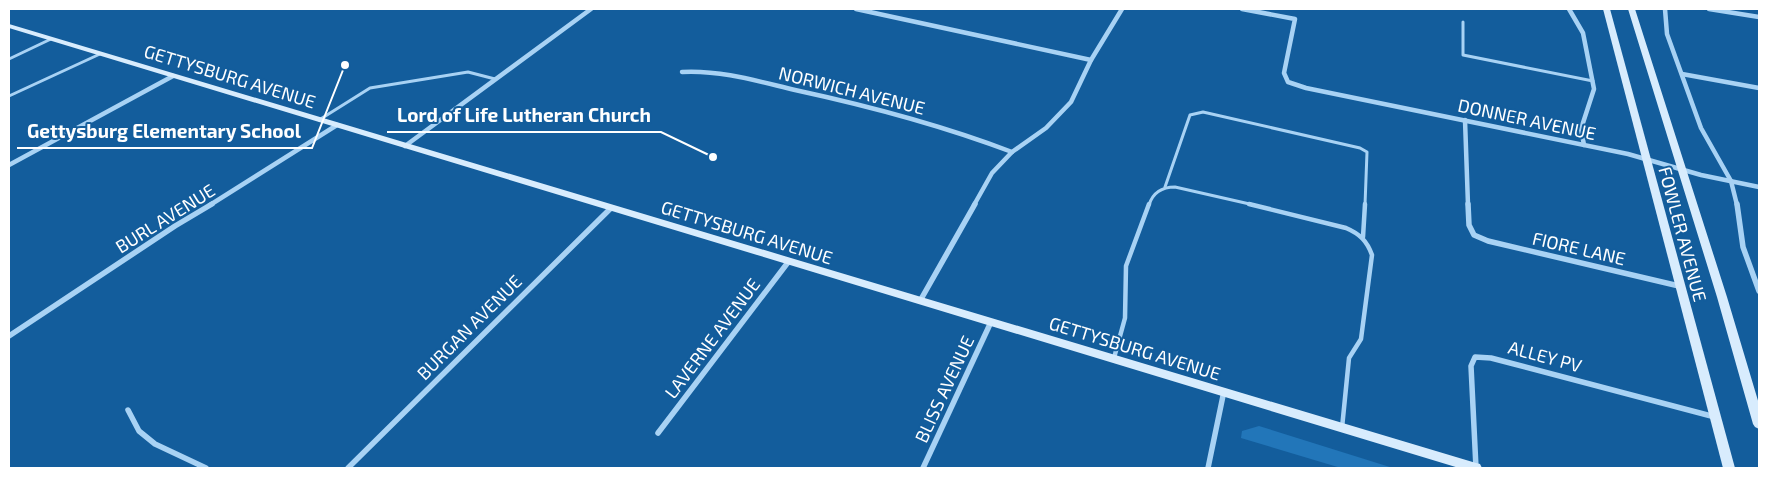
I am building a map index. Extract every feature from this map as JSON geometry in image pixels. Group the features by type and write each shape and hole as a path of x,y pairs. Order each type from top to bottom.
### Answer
{"street":[{"path":"405,146 591,9"},
{"path":"856,9 1092,60"},
{"path":"920,301 992,173 1012,152 1059,116 1071,102 1092,60 1122,9"},
{"name":"DONNER AVENUE","path":"1242,9 1295,19 1284,73 1288,82 1306,88 1647,159 1759,187"},
{"path":"1569,9 1583,33 1594,89 1582,129 1584,145"},
{"name":"FOWLER AVENUE","path":"1606,9 1729,468"},
{"name":"FOWLER AVENUE","path":"1631,9 1722,297 1759,424"},
{"path":"1665,9 1667,34 1701,128 1736,193 1743,247 1759,291"},
{"path":"1709,9 1759,17"},
{"name":"GETTYSBURG AVENUE","path":"9,26 1476,468"},
{"name":"NORWICH AVENUE","path":"682,72 730,75 898,115 960,132 1012,152"},
{"path":"1682,74 1759,88"},
{"path":"9,165 173,76"},
{"name":"FIORE LANE","path":"1465,120 1469,225 1474,234 1488,241 1679,286"},
{"name":"BURL AVENUE","path":"9,336 175,226 268,170 337,125"},
{"name":"BURGAN AVENUE","path":"348,468 612,208"},
{"name":"LAVERNE AVENUE","path":"658,434 789,261"},
{"name":"BLISS AVENUE","path":"923,468 991,322"},
{"name":"ALLEY PV","path":"1476,468 1471,366 1475,357 1491,358 1715,417"},
{"path":"1208,468 1224,391"},
{"path":"128,410 138,431 155,444 206,468"}],"lane":[{"path":"1463,22 1463,55 1593,81"},
{"path":"9,59 51,39"},
{"path":"9,96 100,54"},
{"path":"319,120 370,88 468,72 495,79"},
{"path":"1114,358 1125,318 1126,266 1152,196 1165,187 1190,115 1203,112 1360,148 1367,152 1363,237"},
{"path":"1165,187 1185,188 1340,226 1363,237 1369,244 1372,255 1361,339 1350,358 1342,428"}],"shaded area":[{"path":"1259,426 1393,468 1341,468 1241,438 1242,431"}],"place":[{"name":"Gettysburg Elementary School","path":"345,65"},
{"name":"Lord of Life Lutheran Church","path":"713,157"}]}
